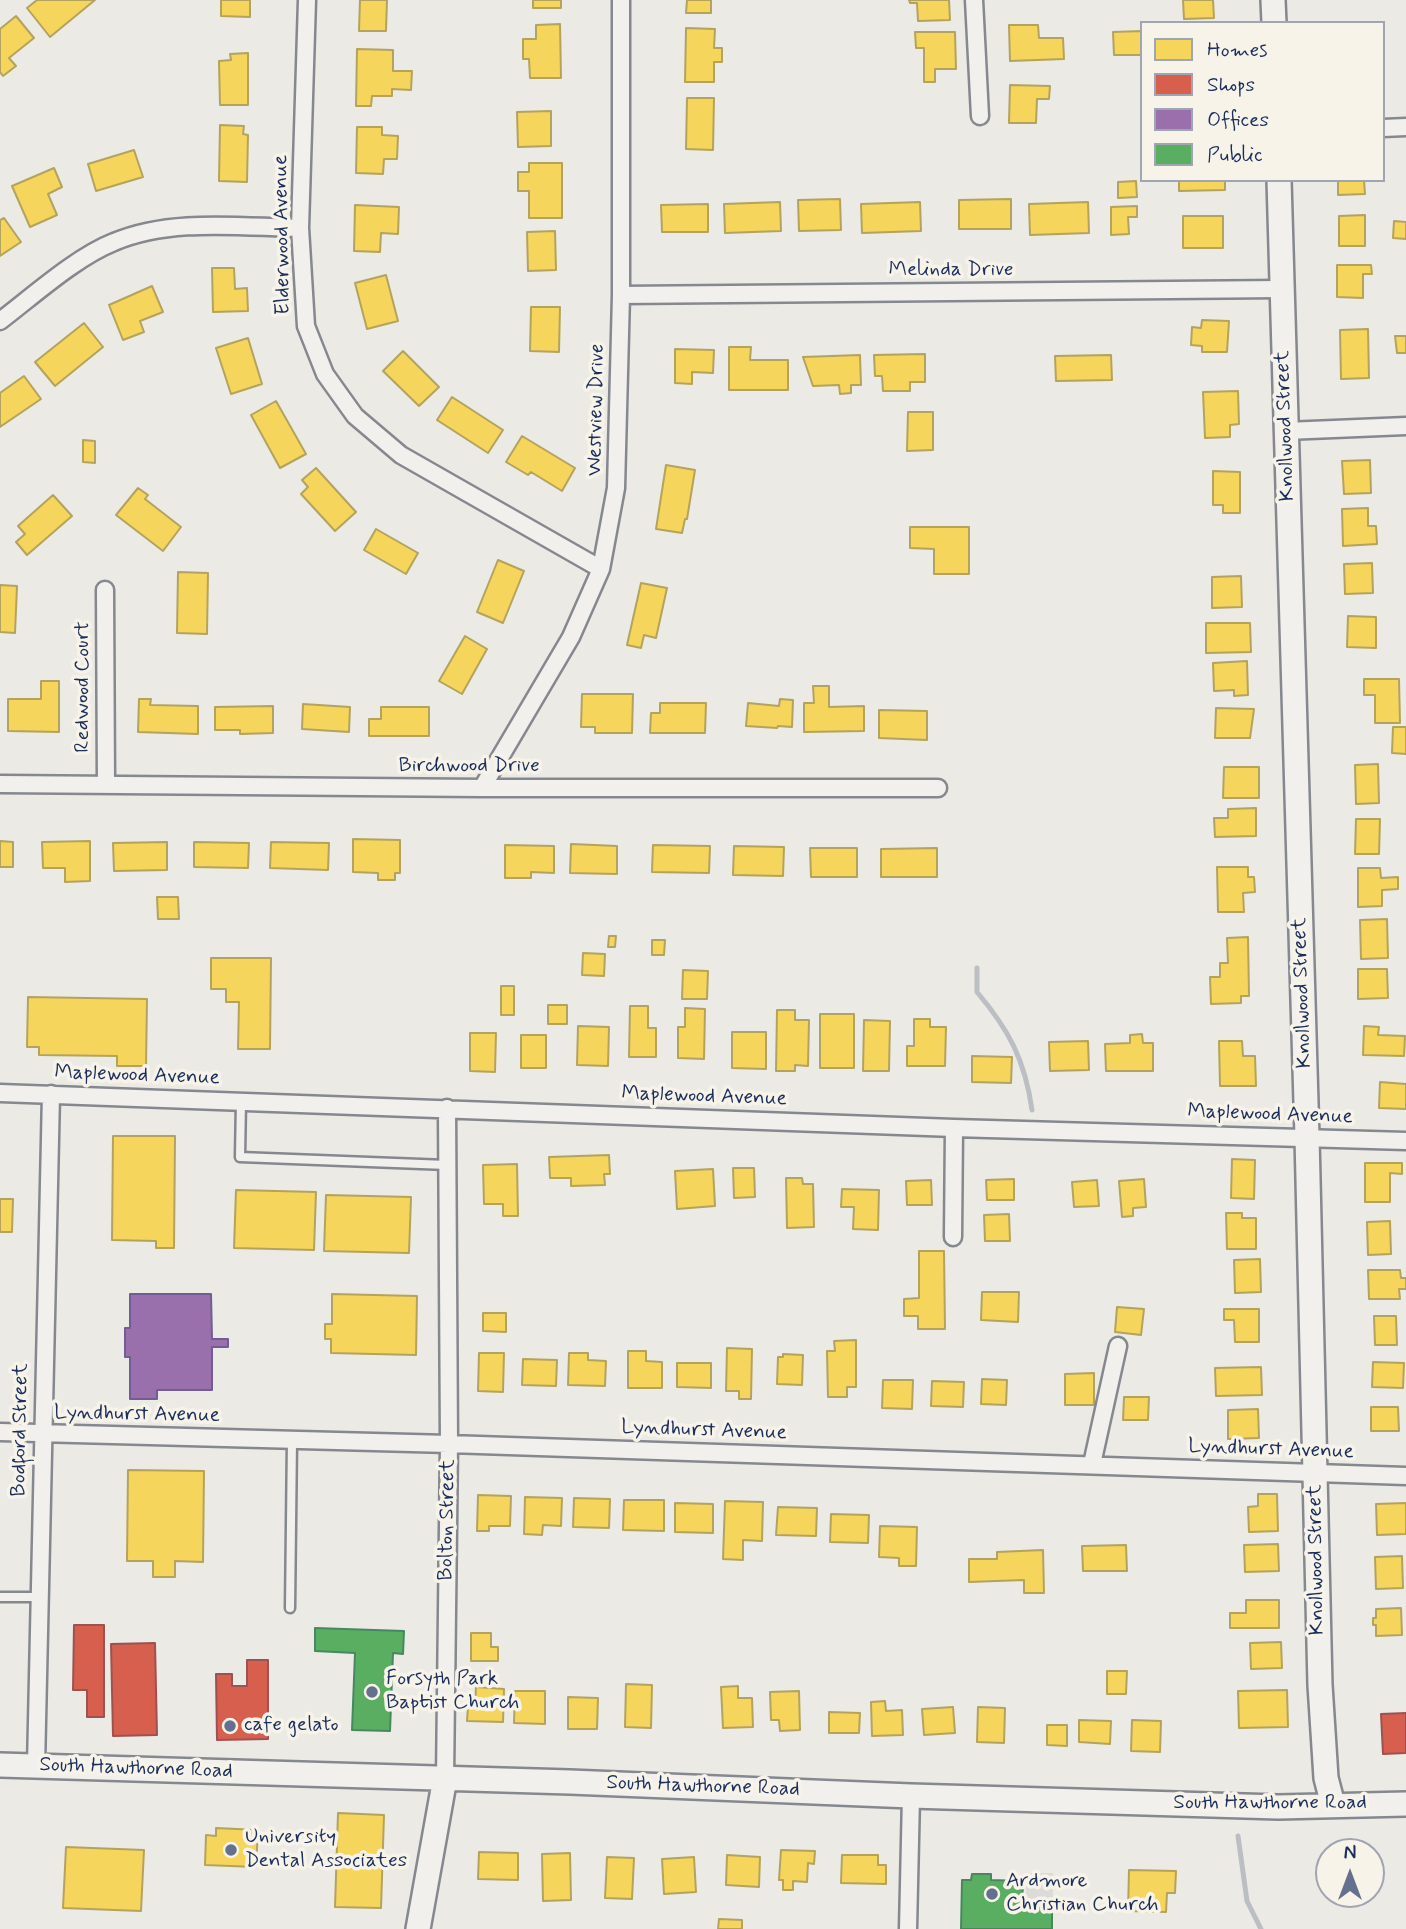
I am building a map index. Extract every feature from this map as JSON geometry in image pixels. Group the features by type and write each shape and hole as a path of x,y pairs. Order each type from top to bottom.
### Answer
{"main road":[{"path":"1273,0 1274,21"},
{"name":"Knollwood Street","path":"1279,182 1320,1685 1326,1778 1333,1805"},
{"name":"South Hawthorne Road","path":"0,1765 1278,1807 1406,1804"},
{"name":"Bolton Street","path":"418,1929 445,1778"}],"street":[{"name":"Elderwood Avenue","path":"307,0 300,228 306,326 325,374 355,416 401,455 601,569"},
{"name":"Westview Drive","path":"482,788 571,637 601,569 616,488 621,295 621,0"},
{"path":"974,0 980,116"},
{"path":"1385,128 1406,127"},
{"path":"0,321 83,260 112,242 137,234 205,226 300,228"},
{"name":"Melinda Drive","path":"621,295 1281,289"},
{"path":"1286,431 1406,426"},
{"name":"Redwood Court","path":"105,590 106,784"},
{"name":"Birchwood Drive","path":"0,784 939,788"},
{"name":"Maplewood Avenue","path":"0,1093 954,1128 1406,1141"},
{"name":"Bodford Street","path":"36,1766 51,1094"},
{"name":"Bolton Street","path":"445,1778 449,1444 447,1108"},
{"path":"953,1237 954,1128"},
{"path":"1092,1464 1118,1346"},
{"name":"Lyndhurst Avenue","path":"0,1432 1092,1464 1406,1476"},
{"path":"908,1929 911,1796"}],"lane":[{"path":"241,1101 240,1157 447,1165"},
{"path":"290,1608 292,1440"},
{"path":"0,1597 39,1597"}],"shaded area":[{"path":"1026,1873 1053,1873 1053,1903 1026,1902"}],"building: Homes":[{"path":"37,0 95,0 50,37 27,8"},
{"path":"221,0 250,0 250,17 221,16"},
{"path":"360,0 387,0 386,31 359,31"},
{"path":"533,0 561,0 561,8 533,8"},
{"path":"687,0 711,0 711,13 686,13"},
{"path":"909,0 949,0 950,20 918,21 917,3 910,3"},
{"path":"1183,0 1213,0 1214,18 1184,19"},
{"path":"16,16 34,38 9,58 16,66 3,76 0,72 0,29"},
{"path":"560,24 561,78 530,78 529,59 523,59 523,39 536,39 536,25"},
{"path":"1009,25 1038,25 1039,38 1063,38 1064,59 1010,61"},
{"path":"686,28 715,29 714,48 722,48 722,62 714,62 714,82 685,82"},
{"path":"1140,31 1140,55 1114,55 1113,32"},
{"path":"915,32 955,32 956,69 935,69 935,82 924,82 924,48 916,48"},
{"path":"357,49 393,50 393,71 412,71 411,90 392,89 392,96 372,96 371,106 356,106"},
{"path":"248,53 248,105 220,105 219,61 231,60 230,54"},
{"path":"1010,85 1050,86 1049,99 1037,99 1036,123 1009,123"},
{"path":"687,98 714,98 713,150 686,149"},
{"path":"551,111 551,146 518,147 517,112"},
{"path":"220,125 244,126 243,134 248,135 247,182 219,181"},
{"path":"357,127 382,127 382,135 398,136 397,159 384,159 383,174 356,173"},
{"path":"134,150 143,177 96,191 88,164"},
{"path":"529,163 562,163 562,218 529,218 529,191 518,191 518,172 529,172"},
{"path":"54,168 62,187 48,194 57,215 30,227 12,186"},
{"path":"1136,181 1137,197 1118,198 1118,182"},
{"path":"1179,182 1225,182 1225,190 1179,191"},
{"path":"1338,182 1364,182 1365,194 1338,195"},
{"path":"840,199 841,230 799,231 798,200"},
{"path":"1011,199 1011,229 959,229 959,200"},
{"path":"780,202 781,231 725,233 724,204"},
{"path":"920,202 921,231 862,233 861,204"},
{"path":"1088,202 1089,233 1030,235 1029,204"},
{"path":"708,204 708,232 662,232 661,205"},
{"path":"355,205 399,207 398,234 381,233 380,252 354,251"},
{"path":"1137,206 1137,217 1128,217 1129,234 1111,235 1111,207"},
{"path":"1365,215 1365,246 1339,246 1339,216"},
{"path":"1183,216 1223,216 1223,248 1183,248"},
{"path":"4,218 21,242 0,256 0,220"},
{"path":"1394,221 1406,222 1406,239 1393,238"},
{"path":"555,231 556,270 528,271 527,232"},
{"path":"1337,265 1371,265 1372,274 1363,274 1363,298 1337,297"},
{"path":"212,268 234,268 235,289 247,288 248,311 213,312"},
{"path":"386,275 398,321 367,329 355,283"},
{"path":"152,286 163,312 140,321 144,332 123,340 109,305"},
{"path":"531,307 560,307 559,352 530,351"},
{"path":"1202,320 1229,321 1227,352 1202,352 1202,346 1191,345 1192,327 1201,328"},
{"path":"84,323 103,347 55,386 35,362"},
{"path":"1368,329 1369,378 1341,379 1340,330"},
{"path":"1395,336 1406,336 1406,353 1397,353"},
{"path":"248,338 262,384 231,394 216,348"},
{"path":"729,347 751,347 750,360 788,360 788,390 729,390"},
{"path":"675,349 714,350 713,373 692,372 692,384 675,383"},
{"path":"403,351 439,387 419,406 383,371"},
{"path":"925,354 925,382 910,382 910,391 883,391 882,376 875,376 874,355"},
{"path":"860,355 861,385 851,385 851,393 840,394 839,385 813,386 803,357"},
{"path":"1111,355 1112,380 1056,381 1055,356"},
{"path":"24,376 41,399 0,427 0,393"},
{"path":"1238,391 1239,424 1230,425 1230,437 1205,438 1203,392"},
{"path":"452,397 503,430 488,453 437,420"},
{"path":"276,401 306,454 280,468 251,415"},
{"path":"908,412 933,412 933,450 907,451"},
{"path":"522,436 575,468 562,491 531,472 528,475 506,462"},
{"path":"83,440 95,441 95,463 83,462"},
{"path":"1370,460 1371,493 1344,494 1342,461"},
{"path":"666,465 695,470 682,533 656,529"},
{"path":"316,468 356,512 335,531 301,494 308,487 302,480"},
{"path":"1213,471 1240,472 1240,513 1223,513 1223,505 1213,505"},
{"path":"138,488 148,495 145,499 181,527 163,551 116,515"},
{"path":"53,495 72,516 27,555 16,542 25,534 18,526"},
{"path":"1368,508 1368,526 1376,526 1377,544 1343,546 1342,509"},
{"path":"910,527 969,527 969,574 934,574 934,549 910,548"},
{"path":"376,529 418,553 406,574 364,550"},
{"path":"498,560 524,571 503,623 477,612"},
{"path":"1372,563 1373,593 1345,594 1344,564"},
{"path":"178,572 208,573 207,634 177,633"},
{"path":"1241,576 1242,607 1212,608 1212,577"},
{"path":"641,583 667,588 656,638 644,635 641,648 627,645"},
{"path":"0,585 17,586 15,633 0,632"},
{"path":"1348,616 1376,617 1376,648 1347,647"},
{"path":"1206,623 1250,623 1251,652 1206,653"},
{"path":"465,636 487,649 462,694 439,681"},
{"path":"1247,661 1248,695 1234,696 1234,690 1214,691 1213,663"},
{"path":"1364,679 1399,679 1400,723 1375,723 1375,695 1364,695"},
{"path":"41,681 59,681 59,732 8,731 8,699 41,699"},
{"path":"813,686 829,686 829,707 864,706 864,731 804,732 804,703 814,703"},
{"path":"582,694 633,694 632,733 595,733 595,727 581,727"},
{"path":"139,699 151,699 150,705 198,706 198,734 138,732"},
{"path":"780,699 793,700 792,727 746,726 748,703 779,706"},
{"path":"660,703 706,703 705,733 650,733 651,713 660,713"},
{"path":"303,704 350,707 349,732 302,729"},
{"path":"273,706 273,733 240,734 240,730 215,730 215,707"},
{"path":"381,707 429,707 429,736 369,736 369,719 381,719"},
{"path":"1216,708 1254,709 1250,738 1215,738"},
{"path":"879,710 927,711 927,740 879,738"},
{"path":"1393,727 1406,727 1406,754 1392,753"},
{"path":"1378,764 1379,803 1356,804 1355,765"},
{"path":"1224,767 1259,767 1259,798 1223,798"},
{"path":"1256,808 1256,836 1215,837 1214,818 1228,818 1228,809"},
{"path":"1356,819 1380,819 1379,854 1355,854"},
{"path":"353,839 400,840 400,873 395,873 395,880 378,880 378,873 353,872"},
{"path":"0,841 13,842 13,867 0,867"},
{"path":"90,841 90,881 65,882 65,868 43,868 42,842"},
{"path":"167,842 167,870 114,871 113,843"},
{"path":"194,842 249,843 248,868 194,867"},
{"path":"271,842 329,843 328,870 270,868"},
{"path":"571,844 617,846 617,874 570,873"},
{"path":"505,845 554,846 554,873 531,872 531,878 505,878"},
{"path":"653,845 710,846 709,873 652,872"},
{"path":"734,846 784,847 783,876 733,875"},
{"path":"810,848 857,848 857,877 811,877"},
{"path":"937,848 937,877 881,877 881,849"},
{"path":"1217,867 1248,867 1248,877 1254,877 1255,892 1243,893 1244,912 1218,912"},
{"path":"1358,868 1380,868 1381,878 1398,877 1398,889 1382,890 1382,906 1358,907"},
{"path":"157,897 178,897 179,919 158,919"},
{"path":"1387,919 1388,958 1361,959 1360,920"},
{"path":"609,936 616,936 615,947 608,947"},
{"path":"1248,937 1249,996 1241,996 1241,1003 1211,1004 1210,977 1220,977 1220,963 1228,963 1227,938"},
{"path":"652,940 665,940 664,955 652,955"},
{"path":"583,953 605,954 604,976 582,975"},
{"path":"211,958 271,958 270,1049 238,1049 239,1002 226,1002 226,989 211,989"},
{"path":"1358,969 1387,969 1388,998 1358,999"},
{"path":"683,970 708,971 707,999 682,999"},
{"path":"501,986 514,986 514,1015 501,1015"},
{"path":"28,997 147,999 146,1066 117,1066 117,1056 39,1055 39,1047 27,1047"},
{"path":"548,1005 567,1005 567,1024 548,1024"},
{"path":"630,1006 648,1006 648,1028 656,1028 656,1057 629,1057"},
{"path":"685,1008 705,1009 704,1059 678,1058 678,1027 685,1027"},
{"path":"777,1010 795,1010 795,1020 809,1020 808,1066 795,1065 795,1071 776,1071"},
{"path":"820,1014 854,1014 854,1068 820,1068"},
{"path":"914,1019 930,1019 930,1027 946,1027 945,1066 907,1066 907,1046 914,1046"},
{"path":"864,1020 890,1021 889,1071 863,1071"},
{"path":"578,1026 609,1027 608,1066 577,1065"},
{"path":"1364,1026 1379,1027 1378,1035 1405,1036 1404,1056 1363,1055"},
{"path":"732,1032 766,1032 766,1069 732,1068"},
{"path":"470,1033 496,1033 495,1072 470,1071"},
{"path":"1142,1034 1143,1043 1153,1043 1153,1071 1106,1071 1105,1044 1130,1043 1130,1035"},
{"path":"521,1035 546,1035 546,1068 521,1068"},
{"path":"1088,1041 1089,1070 1050,1071 1049,1042"},
{"path":"1219,1041 1242,1041 1243,1056 1255,1056 1256,1086 1220,1086"},
{"path":"972,1056 1012,1057 1011,1083 972,1082"},
{"path":"1380,1082 1406,1084 1406,1109 1379,1108"},
{"path":"113,1136 175,1136 174,1248 156,1248 156,1241 112,1240"},
{"path":"609,1155 610,1174 604,1174 605,1185 571,1186 571,1178 550,1178 549,1157"},
{"path":"1232,1159 1255,1160 1254,1199 1231,1198"},
{"path":"1365,1163 1402,1163 1402,1174 1390,1173 1390,1202 1365,1202"},
{"path":"517,1164 518,1216 503,1216 503,1204 484,1204 483,1165"},
{"path":"733,1168 754,1168 755,1197 734,1198"},
{"path":"713,1169 715,1206 677,1209 675,1171"},
{"path":"786,1178 802,1178 803,1184 813,1184 814,1227 787,1228"},
{"path":"1014,1179 1014,1200 987,1200 986,1180"},
{"path":"1144,1179 1146,1207 1133,1208 1133,1216 1122,1217 1119,1181"},
{"path":"931,1180 932,1205 907,1205 906,1181"},
{"path":"1097,1180 1099,1206 1074,1207 1072,1182"},
{"path":"842,1189 879,1190 878,1230 853,1229 854,1207 841,1207"},
{"path":"236,1190 316,1192 314,1250 234,1248"},
{"path":"326,1195 411,1197 409,1253 324,1251"},
{"path":"0,1199 13,1199 12,1232 0,1232"},
{"path":"1226,1213 1242,1213 1242,1218 1256,1218 1256,1249 1227,1249"},
{"path":"1009,1214 1010,1241 985,1241 984,1215"},
{"path":"1390,1221 1391,1254 1368,1255 1367,1222"},
{"path":"919,1251 944,1251 945,1329 918,1329 918,1316 904,1316 904,1299 919,1298"},
{"path":"1260,1259 1261,1292 1235,1293 1234,1260"},
{"path":"1368,1270 1400,1270 1401,1278 1406,1278 1406,1289 1399,1289 1400,1299 1369,1299"},
{"path":"982,1292 1019,1292 1018,1322 981,1320"},
{"path":"332,1294 417,1296 416,1355 331,1353 331,1339 325,1339 325,1324 332,1324"},
{"path":"1117,1307 1144,1309 1141,1335 1115,1332"},
{"path":"1224,1309 1259,1309 1259,1342 1235,1342 1234,1320 1224,1320"},
{"path":"483,1313 506,1313 506,1332 483,1331"},
{"path":"1374,1316 1396,1316 1397,1345 1375,1345"},
{"path":"856,1340 856,1387 847,1387 847,1397 828,1397 827,1351 835,1351 834,1341"},
{"path":"727,1348 752,1349 751,1399 739,1399 739,1391 726,1391"},
{"path":"628,1351 646,1351 646,1361 662,1362 662,1388 628,1388"},
{"path":"479,1353 504,1353 503,1392 478,1391"},
{"path":"569,1353 588,1353 588,1360 606,1361 605,1386 568,1385"},
{"path":"783,1354 803,1355 802,1385 777,1384 778,1357 783,1357"},
{"path":"523,1359 557,1360 556,1386 522,1385"},
{"path":"1373,1362 1404,1363 1403,1388 1372,1387"},
{"path":"677,1363 711,1363 711,1388 677,1387"},
{"path":"1261,1367 1262,1395 1216,1396 1215,1368"},
{"path":"1094,1373 1094,1405 1065,1405 1065,1374"},
{"path":"982,1379 1007,1380 1006,1405 981,1404"},
{"path":"883,1380 913,1380 912,1409 882,1408"},
{"path":"932,1381 964,1382 963,1407 931,1406"},
{"path":"1124,1397 1149,1397 1148,1420 1123,1420"},
{"path":"1371,1407 1398,1407 1399,1431 1371,1431"},
{"path":"1258,1409 1259,1438 1228,1439 1228,1410"},
{"path":"128,1470 204,1471 203,1562 175,1561 175,1577 153,1577 153,1561 127,1561"},
{"path":"1258,1494 1277,1494 1278,1531 1249,1532 1248,1507 1258,1506"},
{"path":"478,1495 511,1496 510,1526 489,1526 489,1531 477,1531"},
{"path":"525,1497 562,1498 561,1526 543,1525 542,1535 524,1534"},
{"path":"574,1498 610,1499 609,1528 573,1527"},
{"path":"624,1500 664,1500 664,1531 623,1530"},
{"path":"725,1501 763,1502 762,1541 743,1540 743,1560 723,1559"},
{"path":"675,1503 713,1504 713,1533 675,1532"},
{"path":"1406,1503 1406,1534 1377,1535 1376,1504"},
{"path":"778,1507 817,1508 816,1536 776,1535"},
{"path":"831,1514 869,1515 868,1543 830,1542"},
{"path":"880,1526 917,1527 916,1566 899,1566 899,1558 879,1557"},
{"path":"1278,1544 1279,1571 1245,1572 1244,1545"},
{"path":"1126,1545 1127,1571 1083,1571 1082,1546"},
{"path":"1043,1550 1044,1593 1024,1593 1024,1580 969,1582 969,1559 997,1559 997,1552"},
{"path":"1402,1556 1403,1588 1376,1589 1375,1557"},
{"path":"1246,1600 1279,1600 1279,1628 1230,1628 1230,1613 1246,1613"},
{"path":"1401,1608 1402,1635 1376,1636 1373,1618 1376,1618 1376,1609"},
{"path":"471,1633 491,1633 491,1647 498,1647 498,1661 471,1661"},
{"path":"1281,1642 1282,1668 1251,1669 1250,1643"},
{"path":"1107,1671 1127,1671 1126,1694 1107,1694"},
{"path":"626,1684 652,1685 651,1728 625,1727"},
{"path":"738,1686 738,1698 752,1698 753,1727 723,1728 721,1687"},
{"path":"476,1687 504,1689 503,1722 467,1721 468,1706 475,1706"},
{"path":"1287,1690 1288,1727 1239,1728 1238,1691"},
{"path":"515,1691 545,1691 545,1724 514,1723"},
{"path":"799,1691 800,1730 780,1731 779,1720 771,1720 770,1692"},
{"path":"568,1697 598,1698 597,1729 568,1729"},
{"path":"885,1701 886,1711 902,1710 903,1735 872,1736 871,1702"},
{"path":"953,1707 955,1733 924,1735 922,1709"},
{"path":"978,1707 1005,1708 1004,1743 977,1742"},
{"path":"829,1712 860,1713 859,1733 829,1733"},
{"path":"1079,1720 1111,1721 1110,1744 1079,1742"},
{"path":"1132,1720 1161,1721 1160,1752 1131,1751"},
{"path":"1047,1725 1067,1725 1067,1746 1047,1745"},
{"path":"338,1813 384,1815 381,1908 335,1907"},
{"name":"University Dental Associates","path":"216,1828 258,1830 256,1867 205,1865 206,1835 216,1836"},
{"path":"66,1847 144,1850 141,1911 63,1908"},
{"path":"781,1850 815,1851 814,1864 808,1863 807,1882 793,1881 793,1890 783,1890 783,1880 779,1880"},
{"path":"479,1852 518,1853 518,1880 478,1879"},
{"path":"570,1853 571,1900 543,1901 542,1854"},
{"path":"727,1855 760,1857 759,1887 726,1885"},
{"path":"842,1855 878,1855 878,1865 886,1865 886,1884 841,1883"},
{"path":"607,1857 634,1858 632,1899 605,1898"},
{"path":"694,1857 696,1892 664,1894 662,1859"},
{"path":"1129,1870 1176,1871 1175,1893 1167,1893 1166,1912 1128,1911"},
{"path":"719,1919 742,1920 742,1929 718,1929"}],"building: Shops":[{"path":"74,1625 104,1625 104,1717 87,1717 87,1690 73,1690"},
{"path":"155,1643 157,1735 113,1736 111,1644"},
{"path":"247,1660 268,1660 268,1739 217,1740 216,1674 232,1674 232,1686 247,1686"},
{"path":"1406,1713 1406,1753 1383,1754 1381,1714"}],"building: Offices":[{"path":"130,1294 211,1294 212,1339 228,1339 228,1347 212,1347 212,1390 157,1390 157,1399 130,1399 130,1357 125,1357 125,1328 130,1328"}],"building: Public":[{"name":"Forsyth Park Baptist Church","path":"315,1628 404,1631 403,1654 393,1653 390,1731 352,1730 355,1653 315,1651"},
{"name":"Ardmore Christian Church","path":"972,1874 991,1874 991,1880 1023,1881 1022,1907 1052,1908 1052,1929 961,1929 962,1880 971,1880"}],"waterway":[{"path":"977,968 977,992 1014,1046 1025,1076 1032,1110"},
{"path":"1238,1836 1247,1901 1261,1929"}],"place":[{"name":"Forsyth Park Baptist Church","path":"372,1692"},
{"name":"cafe gelato","path":"230,1726"},
{"name":"University Dental Associates","path":"231,1850"},
{"name":"Ardmore Christian Church","path":"992,1894"}]}
